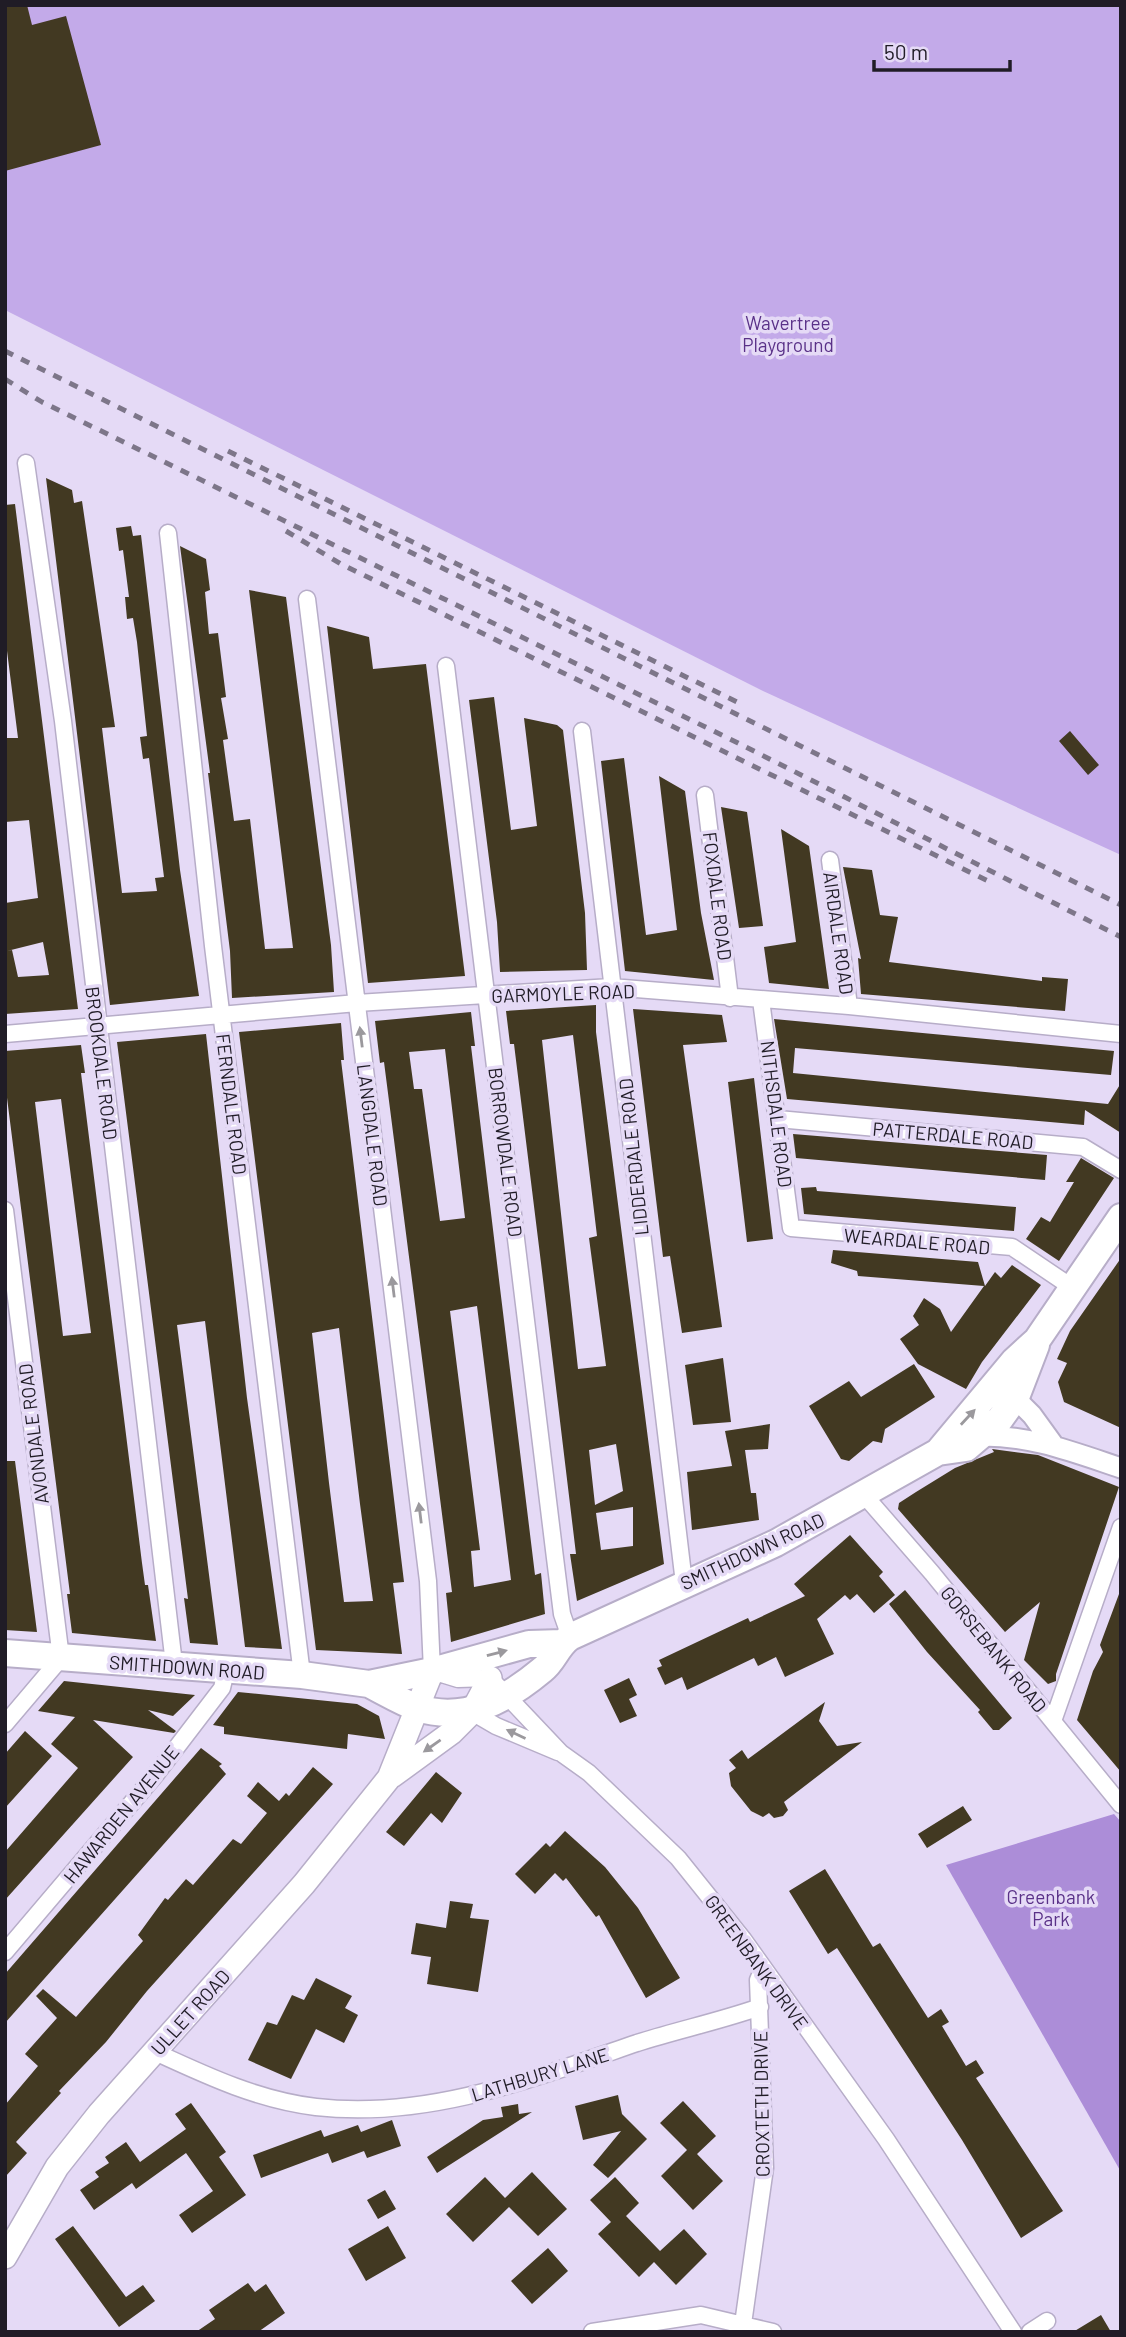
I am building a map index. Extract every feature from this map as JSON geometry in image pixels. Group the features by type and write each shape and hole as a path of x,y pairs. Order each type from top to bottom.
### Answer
{"highway":[{"name":"SMITHDOWN ROAD","path":"369,1684 432,1671 529,1644 566,1640 684,1583 776,1543 939,1452 1007,1389 1121,1217"},
{"name":"SMITHDOWN ROAD","path":"939,1452 966,1448 1000,1419 1007,1389"},
{"name":"SMITHDOWN ROAD","path":"5,1653 302,1675 369,1684 418,1708 472,1712 499,1686 545,1668 566,1640"}],"main road":[{"name":"ULLET ROAD","path":"389,1778 432,1671"},
{"name":"ULLET ROAD","path":"5,2257 57,2166 304,1884 389,1778 451,1734 472,1712"}],"street":[{"name":"BROOKDALE ROAD","path":"26,463 63,721 174,1664"},
{"name":"FERNDALE ROAD","path":"168,533 221,1014 302,1675"},
{"name":"LANGDALE ROAD","path":"307,600 428,1581 432,1671"},
{"name":"BORROWDALE ROAD","path":"446,666 566,1640"},
{"name":"LIDDERDALE ROAD","path":"582,731 684,1583"},
{"name":"FOXDALE ROAD","path":"705,794 730,998"},
{"name":"AIRDALE ROAD","path":"830,860 849,1006"},
{"name":"GARMOYLE ROAD","path":"5,1034 357,1003 611,987 849,1006 1121,1034"},
{"name":"NITHSDALE ROAD","path":"761,1000 791,1228"},
{"name":"PATTERDALE ROAD","path":"778,1119 1083,1147 1121,1170"},
{"name":"AVONDALE ROAD","path":"5,1210 61,1658"},
{"name":"WEARDALE ROAD","path":"791,1228 1012,1247 1073,1288"},
{"path":"1007,1389 1053,1444"},
{"path":"979,1436 1017,1436 1053,1444 1121,1468"},
{"name":"GORSEBANK ROAD","path":"864,1496 1054,1721 1121,1805"},
{"path":"1054,1721 1121,1527"},
{"path":"5,1724 61,1658"},
{"name":"HAWARDEN AVENUE","path":"5,1952 157,1773 222,1688 226,1671"},
{"path":"432,1671 458,1679 499,1686"},
{"name":"GREENBANK DRIVE","path":"499,1686 561,1753 589,1773 678,1858 763,1968 894,2151 1013,2332"},
{"path":"472,1712 496,1726 561,1753"},
{"name":"CROXTETH DRIVE","path":"743,2324 765,2168 758,1980 763,1968"},
{"name":"LATHBURY LANE","path":"155,2052 223,2083 270,2097 316,2107 391,2107 483,2094 760,2007"},
{"path":"592,2332 701,2315 773,2332"},
{"path":"1030,2332 1047,2322"}],"green space":[{"name":"Wavertree Playground","path":"5,5 1121,5 1121,855 763,691 5,310"},
{"name":"Greenbank Park","path":"1114,1814 1121,1822 1121,2172 946,1865"}],"building":[{"path":"5,5 27,5 32,25 66,16 101,145 5,171"},
{"path":"46,478 72,490 74,503 82,501 115,727 102,728 122,893 157,891 155,878 164,877 149,758 143,759 140,737 147,736 137,642 133,618 127,619 125,597 129,597 123,550 119,551 116,528 131,526 133,536 141,535 180,870 199,996 110,1005"},
{"path":"15,504 78,1009 5,1014 5,903 38,898 29,820 5,822 5,738 18,738 5,635 5,505","holes":["43,942 49,975 18,977 12,950 7,951"]},
{"path":"180,546 206,559 210,590 205,592 209,634 218,633 226,697 221,698 228,739 223,740 234,821 250,819 265,949 293,948 249,590 286,597 331,945 334,992 232,998 230,951 210,773"},
{"path":"327,626 369,637 373,669 426,664 465,976 368,983"},
{"path":"494,697 511,830 537,826 524,718 557,725 563,730 585,913 587,970 500,972 497,922 469,700"},
{"path":"1070,731 1099,765 1088,775 1059,741"},
{"path":"624,758 646,935 677,930 659,776 685,791 701,913 714,980 625,971 601,761"},
{"path":"721,807 747,812 763,926 739,928"},
{"path":"781,829 809,846 829,989 769,983 764,947 796,942"},
{"path":"843,867 872,870 880,915 898,917 889,962 1042,981 1042,977 1068,979 1065,1011 861,994 858,958 861,959"},
{"path":"596,1005 596,1032 664,1564 577,1601 570,1554 576,1554 541,1263 514,1044 510,1044 506,1011","holes":["573,1035 597,1236 589,1238 606,1366 578,1369 542,1040","616,1444 623,1491 595,1505 589,1450","633,1507 633,1546 601,1550 596,1513"]},
{"path":"633,1009 722,1015 727,1042 683,1045 722,1327 682,1333 670,1256 663,1257"},
{"path":"471,1012 475,1046 471,1046 535,1575 541,1573 545,1614 451,1642 446,1593 452,1592 384,1062 380,1063 375,1021","holes":["445,1049 465,1218 440,1221 422,1089 414,1089 409,1052","477,1306 511,1580 474,1587 471,1551 480,1550 450,1311"]},
{"path":"774,1019 1114,1051 1111,1075 795,1048 793,1073 1108,1104 1121,1083 1121,1133 1085,1110 1084,1125 787,1099"},
{"path":"341,1023 344,1060 341,1060 404,1582 393,1583 402,1654 316,1650 239,1032","holes":["339,1328 373,1601 344,1602 312,1333"]},
{"path":"206,1034 247,1398 282,1649 245,1647 205,1321 177,1325 218,1645 190,1643 184,1598 188,1599 117,1042"},
{"path":"81,1045 85,1073 81,1073 142,1563 156,1641 72,1633 67,1594 70,1594 5,1082 5,1051","holes":["61,1099 91,1333 63,1336 35,1102"]},
{"path":"754,1078 773,1239 747,1242 728,1082"},
{"path":"793,1134 1047,1155 1045,1180 796,1158"},
{"path":"1081,1158 1114,1178 1059,1261 1026,1239 1041,1217 1050,1222 1074,1182 1066,1182"},
{"path":"816,1187 817,1191 1016,1207 1014,1231 804,1214 801,1188"},
{"path":"833,1250 978,1262 985,1286 995,1272 1001,1278 1012,1265 1041,1285 982,1362 966,1389 918,1364 900,1339 919,1325 913,1316 924,1298 940,1309 951,1332 984,1286 858,1276 857,1271 831,1263"},
{"path":"1121,1258 1121,1428 1064,1402 1058,1382 1067,1363 1057,1359 1070,1331"},
{"path":"723,1358 731,1422 693,1425 685,1365"},
{"path":"914,1364 935,1397 885,1429 882,1443 873,1441 849,1461 841,1459 809,1406 849,1381 861,1397"},
{"path":"770,1424 768,1449 745,1450 751,1493 756,1493 759,1520 692,1530 687,1472 732,1466 725,1431"},
{"path":"992,1449 1038,1455 1119,1487 1056,1674 1056,1681 1048,1684 1024,1660 1040,1602 1005,1632 898,1509 899,1503 916,1492 955,1468 994,1452"},
{"path":"5,1461 15,1461 37,1632 5,1630"},
{"path":"850,1535 883,1572 879,1576 895,1595 874,1613 857,1594 850,1600 845,1595 817,1619 834,1654 785,1677 776,1657 758,1666 754,1658 687,1690 682,1677 665,1685 657,1668 662,1666 659,1660 748,1618 750,1622 805,1596 794,1584"},
{"path":"905,1590 1012,1718 999,1730 993,1730 978,1712 980,1710 927,1652 889,1604"},
{"path":"1119,1594 1121,1772 1077,1720 1093,1671 1103,1652 1100,1645"},
{"path":"629,1678 637,1695 629,1699 637,1716 620,1723 604,1690"},
{"path":"64,1681 195,1695 173,1716 148,1710 176,1731 174,1733 93,1720 133,1757 5,1900 5,1852 78,1768 51,1744 75,1717 38,1711"},
{"path":"238,1692 357,1704 379,1716 385,1739 348,1734 347,1749 224,1734 224,1727 213,1725"},
{"path":"825,1702 819,1721 837,1746 862,1742 784,1802 788,1810 783,1816 774,1818 769,1813 763,1817 751,1811 731,1786 729,1773 736,1768 729,1760 742,1750 748,1759"},
{"path":"25,1731 52,1756 5,1808 5,1754"},
{"path":"201,1748 222,1764 219,1766 226,1774 5,2023 5,1974"},
{"path":"313,1767 333,1784 16,2142 27,2153 5,2177 5,2105 38,2066 25,2054 57,2018 36,1996 43,1989 76,2017 143,1941 138,1935 165,1898 168,1900 186,1879 193,1885 233,1839 241,1844 267,1813 247,1796 258,1782 279,1801 286,1793 289,1796"},
{"path":"436,1772 462,1793 442,1823 431,1813 404,1846 386,1832"},
{"path":"963,1806 972,1820 927,1848 918,1834"},
{"path":"565,1831 605,1867 638,1908 680,1978 646,1998 599,1915 596,1917 566,1878 563,1881 555,1873 535,1894 515,1874 546,1843 550,1847"},
{"path":"825,1869 873,1947 880,1943 928,2018 941,2009 949,2022 942,2026 966,2066 976,2060 984,2073 976,2078 1063,2211 1021,2238 962,2140 837,1948 828,1954 789,1891"},
{"path":"450,1901 473,1904 470,1918 489,1920 478,1992 427,1984 431,1957 411,1954 416,1923 446,1928"},
{"path":"316,1978 352,1996 345,2008 358,2015 344,2043 316,2029 291,2079 248,2060 267,2022 277,2025 292,1995 304,2000"},
{"path":"618,2095 622,2114 647,2139 608,2178 593,2165 621,2131 583,2140 575,2106"},
{"path":"683,2101 716,2136 697,2154 723,2181 693,2210 661,2176 687,2150 660,2123"},
{"path":"191,2103 226,2152 219,2157 246,2195 192,2233 179,2215 213,2191 186,2153 136,2189 132,2183 94,2210 80,2190 99,2177 95,2172 109,2163 105,2157 126,2142 140,2162 186,2129 175,2114"},
{"path":"518,2104 519,2114 532,2112 437,2173 427,2157 483,2120 503,2117 501,2107"},
{"path":"392,2120 401,2146 367,2158 364,2151 332,2163 328,2153 261,2178 253,2155 321,2130 324,2137 358,2125 361,2132"},
{"path":"532,2172 567,2209 538,2236 509,2207 473,2242 446,2214 485,2177 505,2198"},
{"path":"615,2177 639,2203 626,2216 660,2251 684,2229 707,2254 676,2285 654,2262 639,2277 598,2234 611,2222 590,2200"},
{"path":"385,2190 396,2209 378,2219 367,2200"},
{"path":"73,2226 126,2297 143,2285 155,2301 119,2327 55,2239"},
{"path":"388,2226 406,2258 366,2281 348,2249"},
{"path":"548,2248 568,2271 532,2304 511,2281"},
{"path":"248,2283 255,2292 266,2284 285,2313 258,2332 196,2332 215,2319 209,2310"},
{"path":"1101,2315 1111,2332 1073,2332"}],"railway":[{"path":"5,351 1121,905"},
{"path":"5,379 42,402 738,743 1121,937"},
{"path":"228,451 737,702"},
{"path":"286,531 341,564 990,882"}]}
